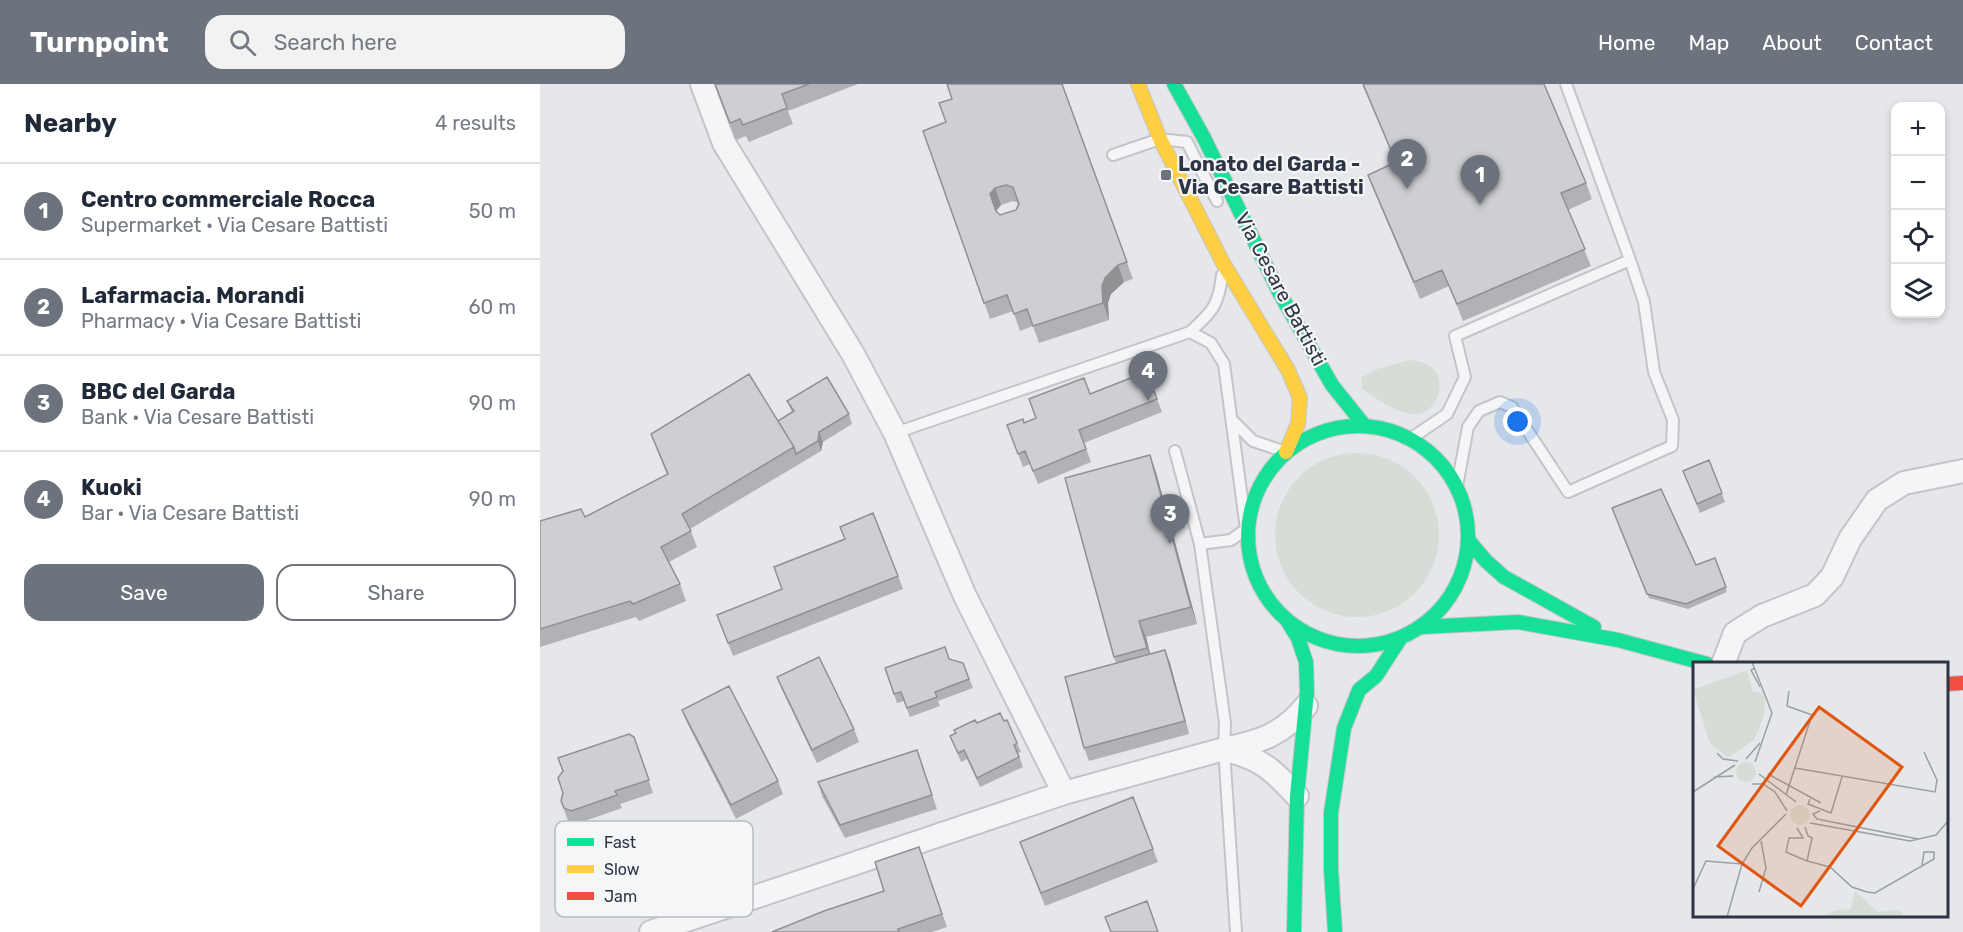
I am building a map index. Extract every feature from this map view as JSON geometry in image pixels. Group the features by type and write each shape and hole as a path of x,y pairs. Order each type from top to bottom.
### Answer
{"main road":[{"name":"Via Cesare Battisti","path":"1138,84 1160,139 1223,263 1288,370 1300,398 1298,424 1286,452"},
{"name":"Via Cesare Battisti","path":"1174,84 1204,138 1249,241 1332,385 1364,425"},
{"path":"1288,622 1323,641 1343,645 1369,646 1400,639 1422,627 1441,610 1455,589 1465,566 1468,541 1466,513 1457,486 1442,464 1410,439 1394,431 1364,425 1336,428 1309,437 1286,452 1267,473 1254,498 1246,529 1255,574 1268,600 1288,622 1298,638 1306,662 1307,692 1297,796 1294,932"},
{"path":"1468,541 1504,577 1618,640"},
{"path":"1422,627 1518,622 1618,640 1703,662"},
{"path":"1335,932 1330,869 1331,813 1344,729 1359,690 1376,675 1400,639"},
{"path":"1948,684 1963,683"}],"street":[{"path":"702,84 724,143 853,354 895,434 965,596 1064,793"},
{"path":"1723,662 1735,633 1762,616 1815,595 1832,577 1850,539 1877,500 1904,483 1963,471"},
{"path":"753,897 1064,793 1224,749 1251,744 1276,734 1294,721 1306,706"},
{"path":"1224,749 1247,755 1273,770 1297,796"},
{"path":"651,932 695,917"}],"lane":[{"path":"1457,486 1468,427 1479,411 1500,402 1512,407 1568,492 1672,446 1673,420 1654,372 1644,302 1566,84"},
{"path":"1113,155 1160,139 1188,142 1223,213"},
{"path":"1410,439 1447,414 1465,377 1455,336 1630,260"},
{"path":"895,434 1190,332 1210,313 1220,295 1223,263"},
{"path":"1190,332 1211,343 1224,364 1246,529 1231,540 1200,544"},
{"path":"1233,420 1253,441 1286,452"},
{"path":"1175,451 1200,544 1225,723 1224,749 1236,932"}],"shaded area":[{"path":"1410,360 1428,365 1439,378 1438,395 1428,409 1412,414 1398,410 1362,389 1361,378 1377,369"},
{"path":"1357,453 1388,460 1415,477 1432,504 1439,535 1432,566 1415,593 1388,610 1357,617 1326,610 1299,593 1282,566 1275,535 1282,504 1299,477 1326,460"}],"building":[{"path":"715,84 809,84 782,94 787,108 743,125 740,119 730,123"},
{"path":"947,84 1062,84 1127,262 1118,265 1105,278 1102,286 1103,303 1033,326 1027,309 1014,314 1007,295 984,303 923,131 946,122 939,103 952,99","holes":["1006,185 1013,187 1019,204 1016,210 1000,215 996,211 990,194 995,188"]},
{"path":"1363,84 1544,84 1586,183 1561,193 1585,249 1457,304 1442,270 1414,282 1368,175 1396,162"},
{"path":"1146,372 1157,399 1079,430 1086,449 1033,471 1025,451 1018,454 1007,425 1023,419 1024,423 1036,418 1029,399 1084,378 1090,394"},
{"path":"749,374 794,447 682,514 691,531 661,547 680,584 633,604 630,601 540,629 540,521 581,509 585,517 668,474 651,434"},
{"path":"827,377 849,414 819,432 818,441 796,454 778,421 794,411 787,401"},
{"path":"1150,455 1191,607 1139,621 1147,648 1114,657 1065,478"},
{"path":"1709,460 1722,493 1697,504 1683,471"},
{"path":"1661,489 1696,565 1715,558 1726,587 1686,604 1647,594 1612,508"},
{"path":"873,513 898,576 728,643 717,615 782,589 774,567 845,539 840,527"},
{"path":"945,647 949,659 963,663 969,679 935,692 937,697 907,708 901,692 894,694 885,668"},
{"path":"1165,650 1185,721 1084,748 1065,677"},
{"path":"819,657 854,729 812,750 777,677"},
{"path":"729,686 778,781 731,805 682,710"},
{"path":"1000,713 1004,721 1007,720 1017,743 1014,745 1019,757 977,778 964,750 958,753 950,736 956,733 954,730 975,720 977,723"},
{"path":"629,734 634,737 649,780 615,791 617,795 571,811 564,808 561,801 563,793 558,778 563,771 558,758"},
{"path":"917,750 932,795 840,825 818,782"},
{"path":"1133,797 1153,849 1041,893 1020,842"},
{"path":"919,847 942,914 898,929 899,932 772,932 824,911 884,891 875,862"},
{"path":"1147,901 1158,932 1111,932 1105,917"}],"traffic: fast":[{"path":"1174,84 1204,138 1279,292 1332,385 1364,425"},
{"path":"1358,426 1379,428 1400,434 1436,458 1460,494 1466,515 1468,536 1466,557 1460,578 1436,614 1400,638 1379,644 1358,646 1337,644 1316,638 1280,614 1256,578 1250,557 1248,536 1250,515 1256,494 1280,458 1316,434 1337,428 1358,426"},
{"path":"1469,541 1504,577 1594,627"},
{"path":"1288,622 1298,638 1306,662 1307,692 1297,796 1294,932"},
{"path":"1422,627 1518,622 1618,640 1700,662"},
{"path":"1335,932 1331,869 1331,813 1344,728 1359,690 1376,676 1400,639"}],"traffic: slow":[{"path":"1138,84 1160,139 1223,263 1288,370 1300,398 1298,424 1286,452"}],"traffic: jam":[{"path":"1948,684 1963,683"}],"place":[{"name":"Lonato del Garda - Via Cesare Battisti","path":"1166,175"},
{"name":"Lafarmacia. Morandi","path":"1407,189"},
{"name":"Centro commerciale Rocca","path":"1480,205"},
{"name":"Kuoki","path":"1148,401"},
{"name":"BBC del Garda","path":"1170,544"}]}
